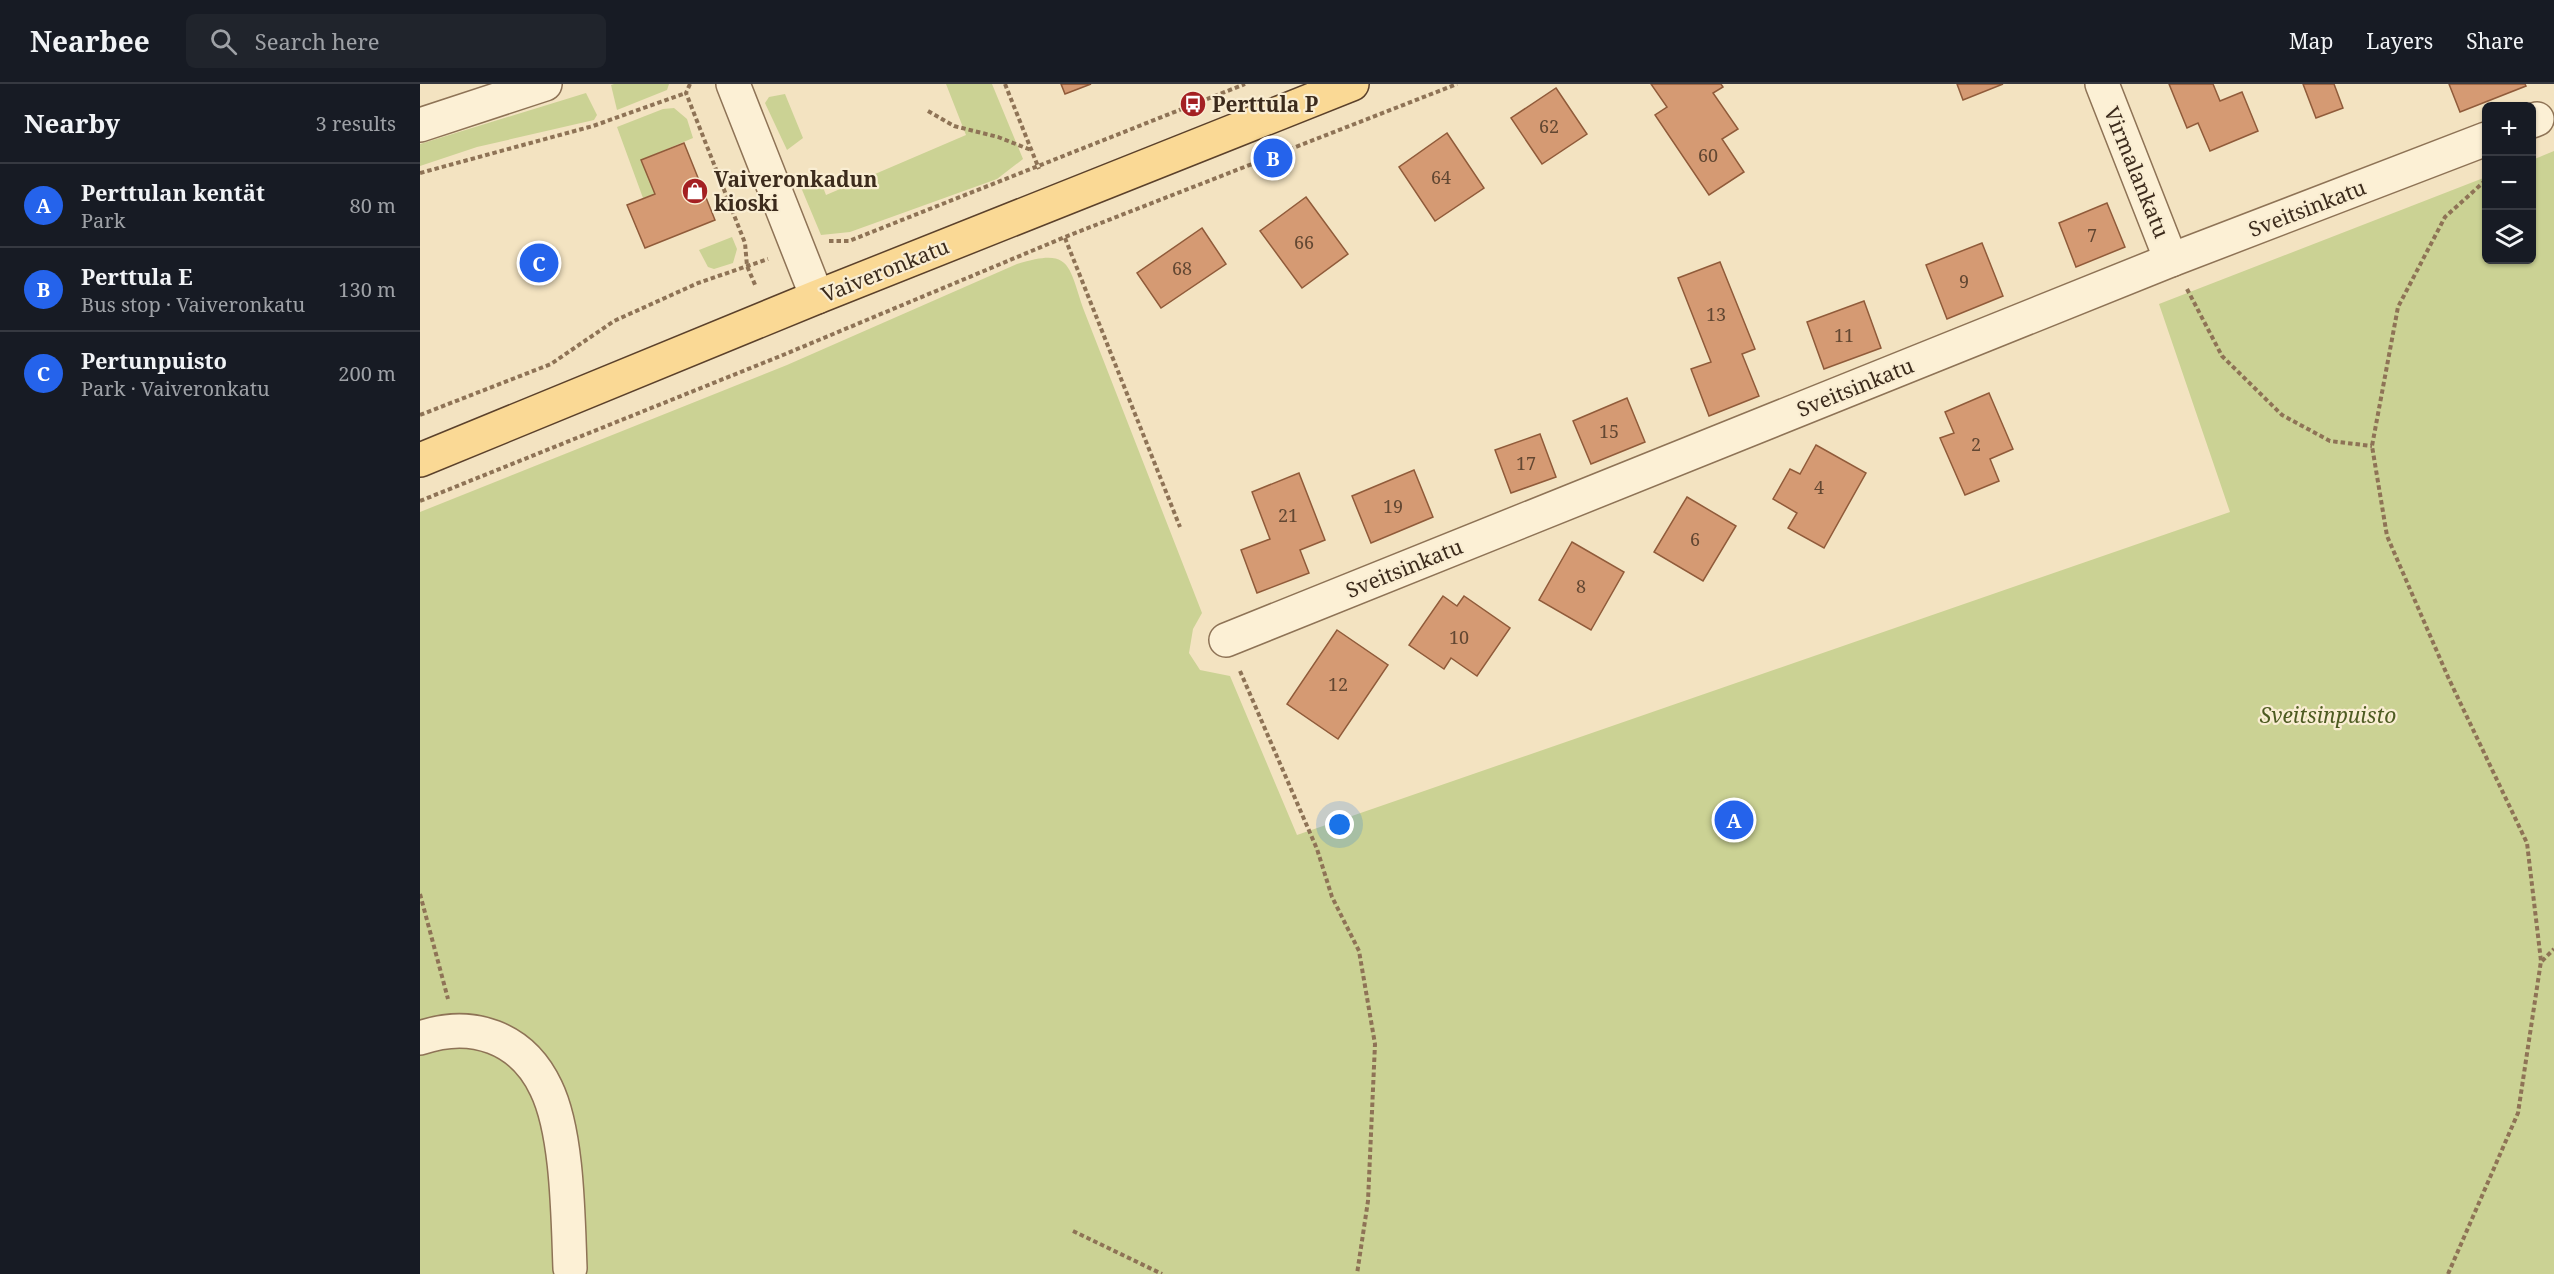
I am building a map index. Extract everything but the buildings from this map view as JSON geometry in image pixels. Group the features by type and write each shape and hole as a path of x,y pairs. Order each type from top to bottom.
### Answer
{"main road":[{"name":"Vaiveronkatu","path":"420,460 817,297 1352,84"}],"street":[{"path":"420,125 545,84"},
{"path":"733,84 817,297"},
{"name":"Virmalankatu","path":"2102,84 2171,260"},
{"name":"Sveitsinkatu","path":"1226,640 2171,260 2482,141"},
{"path":"420,1038 456,1031 495,1036 522,1055 547,1088 554,1113 567,1189 570,1268"}],"path":[{"path":"690,84 686,93 745,243 747,266"},
{"path":"1005,84 1038,167"},
{"path":"420,501 1065,237 1457,84"},
{"path":"420,173 593,126 686,93"},
{"path":"928,111 954,126 998,137 1031,150"},
{"path":"2448,1274 2518,1113 2541,961 2527,843 2448,678 2387,536 2372,446 2398,307 2445,216 2482,184"},
{"path":"1065,237 1180,527"},
{"path":"2171,260 2222,356 2282,415 2330,441 2372,446"},
{"path":"1226,640 1317,849 1332,897 1359,951 1375,1044 1368,1200 1358,1274"},
{"path":"420,894 456,1031"},
{"path":"2541,961 2554,949"},
{"path":"1073,1231 1162,1274"}],"green space":[{"path":"669,84 667,90 617,110 611,85"},
{"path":"946,84 992,84 1023,159 997,179 850,232 821,235 800,185 816,169 826,195 966,135"},
{"path":"586,93 597,115 594,120 477,147 420,166 420,144"},
{"path":"785,94 803,138 787,150 765,103 769,97"},
{"path":"674,108 687,119 693,138 641,160 655,194 643,198 617,127 663,109"},
{"name":"Sveitsinpuisto","path":"2554,151 2554,1274 420,1274 420,512 787,365 1017,264 1034,259 1057,259 1070,270 1202,613 1193,629 1189,653 1200,670 1230,676 1297,835 2230,512 2159,304 2482,179 2482,264 2536,264 2536,158"},
{"path":"732,237 737,249 733,263 714,269 708,267 699,250"}],"place":[{"name":"Perttula P","path":"1193,104"},
{"name":"Perttula E","path":"1273,158"},
{"name":"Vaiveronkadun kioski","path":"695,191"},
{"name":"Pertunpuisto","path":"539,263"},
{"name":"Perttulan kentät","path":"1734,820"}]}
